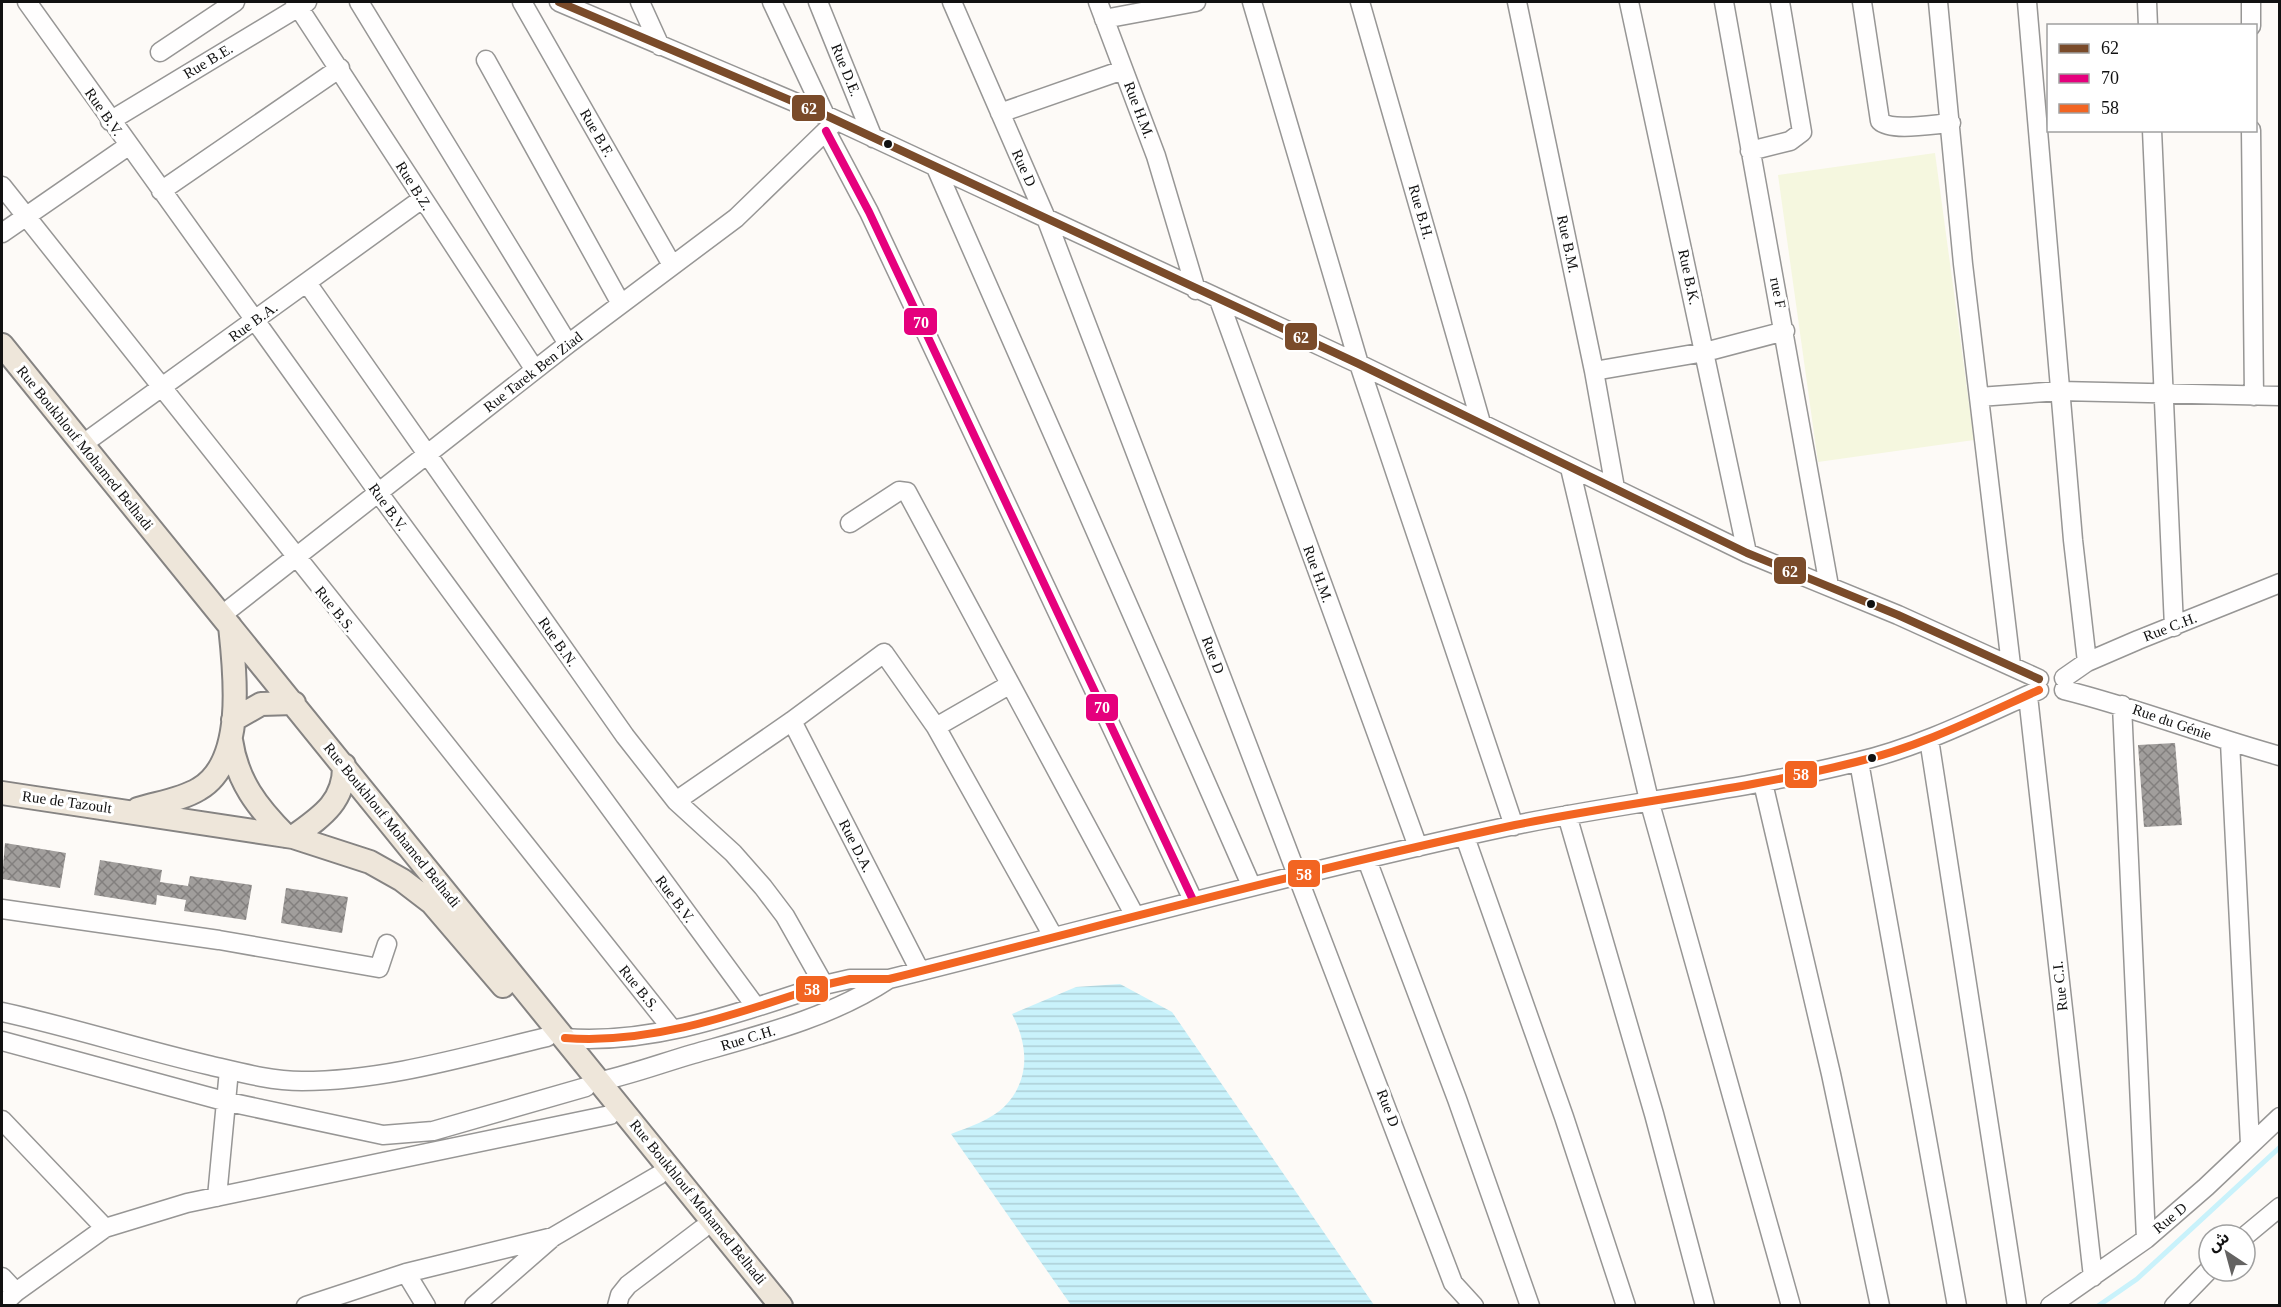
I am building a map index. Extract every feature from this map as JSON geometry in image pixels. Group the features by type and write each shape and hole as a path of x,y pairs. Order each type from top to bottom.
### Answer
{"main road":[{"name":"Rue Boukhlouf Mohamed Belhadi","path":"2,345 345,765 556,1038 781,1305"},
{"path":"226,621 234,673 232,729 235,762 250,796 290,836 325,814 337,800 344,783 345,765"},
{"path":"132,811 192,793 207,784 220,768 232,729 261,704 294,703"},
{"name":"Rue de Tazoult","path":"2,793 132,811"},
{"name":"Rue Boukhlouf Mohamed Belhadi","path":"132,811 290,836 370,862 418,891 445,916 556,1038"},
{"name":"Rue Boukhlouf Mohamed Belhadi","path":"594,1084 610,1115 762,1305"}],"street":[{"name":"Rue B.V.","path":"27,2 378,492 756,1007"},
{"path":"160,52 235,2"},
{"path":"359,2 568,345"},
{"name":"Rue B.F.","path":"522,2 672,265"},
{"path":"559,2 829,122 873,138 937,170 1046,218 1196,290 1359,364 1747,553 2011,665 2035,688"},
{"path":"640,2 660,46"},
{"path":"772,2 1193,900"},
{"name":"Rue D.E.","path":"818,2 873,138"},
{"name":"Rue D","path":"952,2 1046,218 1453,1283 1474,1305"},
{"name":"Rue H.M.","path":"1098,2 1156,156 1196,290"},
{"path":"1104,20 1176,3 1196,2"},
{"path":"1252,2 1359,364 1514,826"},
{"name":"Rue B.H.","path":"1360,2 1481,423"},
{"name":"Rue B.M.","path":"1517,2 1594,371 1615,488"},
{"name":"Rue B.K.","path":"1629,2 1747,553"},
{"name":"rue F","path":"1724,2 1785,331 1829,586"},
{"path":"1750,151 1790,141 1802,132 1780,2"},
{"path":"1862,2 1880,121 1885,125 1906,126 1951,123"},
{"path":"1938,2 1963,264 2011,665"},
{"path":"2027,2 2060,391 2087,662"},
{"path":"2147,2 2148,24"},
{"path":"2251,2 2251,24"},
{"name":"Rue B.E.","path":"110,120 300,3"},
{"name":"Rue B.Z.","path":"300,3 422,199 535,370"},
{"path":"486,60 621,304"},
{"path":"161,191 340,68"},
{"path":"1000,114 1123,70"},
{"name":"Rue Tarek Ben Ziad","path":"226,621 294,558 535,370 736,218 829,122"},
{"path":"2152,132 2174,627"},
{"path":"2251,132 2254,396"},
{"path":"2,232 26,218 128,146"},
{"path":"937,170 1251,885"},
{"name":"Rue B.S.","path":"2,186 294,558 672,1029"},
{"name":"Rue B.A.","path":"82,444 162,389 422,199"},
{"name":"Rue B.N.","path":"307,283 428,453 566,654 676,801 733,853 763,887 785,916 825,985"},
{"name":"Rue H.M.","path":"1219,300 1418,847"},
{"path":"1594,371 1705,352 1785,331"},
{"path":"1979,397 2060,391 2280,396"},
{"path":"1569,468 1649,800 1791,1305"},
{"path":"850,523 898,491 907,492 1135,916"},
{"name":"Rue C.H.","path":"2064,684 2087,662 2174,627 2279,579"},
{"path":"676,801 792,722 884,653 936,727 1053,936"},
{"name":"Rue du Génie","path":"2035,688 2049,671 2055,671 2064,684 2230,742 2280,756"},
{"path":"936,727 1009,685"},
{"name":"Rue C.H.","path":"2,1011 229,1070 300,1081 353,1077 458,1059 556,1038 600,1041 627,1039 756,1007 825,985 850,980 889,979 1296,874 1567,815 1764,783 1859,762 1929,739 2035,688"},
{"name":"Rue C.I.","path":"2035,688 2093,1277"},
{"path":"2122,705 2146,1239"},
{"name":"Rue D.A.","path":"792,722 920,971"},
{"path":"1929,739 2017,1305"},
{"path":"2230,742 2250,1144"},
{"path":"1859,762 1956,1305"},
{"path":"1764,783 1831,1074 1880,1305"},
{"path":"1567,815 1653,1114 1704,1305"},
{"path":"1465,837 1564,1117 1626,1305"},
{"path":"1367,860 1530,1305"},
{"path":"2,909 219,940 379,968 387,944"},
{"name":"Rue C.H.","path":"2,1041 224,1101 302,1116 367,1133 416,1133 432,1131 632,1074 796,1023 864,995 889,979"},
{"path":"217,1197 224,1101 229,1070"},
{"path":"2,1305 16,1292 105,1228 188,1203 610,1115"},
{"name":"Rue D","path":"2050,1305 2146,1239 2206,1187 2280,1117"},
{"path":"2,1120 105,1228"},
{"path":"416,1133 421,1156"},
{"path":"474,1305 553,1237 659,1175"},
{"path":"2257,1226 2280,1208"},
{"path":"617,1305 620,1295 628,1285 702,1229"},
{"path":"306,1305 406,1273 553,1237"},
{"path":"406,1273 426,1305"},
{"path":"2,1277 16,1292"},
{"path":"2174,1305 2197,1282"}],"green space":[{"path":"1935,153 1974,440 1818,462 1778,175"}],"water":[{"path":"1120,984 1172,1012 1374,1305 1071,1305 951,1134 980,1123 999,1111 1013,1096 1023,1073 1024,1049 1012,1014 1076,987"}],"building":[{"path":"2175,743 2182,825 2144,827 2138,745"},
{"path":"5,843 66,853 60,888 2,879"},
{"path":"100,860 162,870 160,882 188,886 190,876 252,885 246,920 184,911 186,900 157,895 156,905 94,895"},
{"path":"286,888 348,897 342,933 281,923"}],"waterway":[{"path":"2098,1306 2137,1279 2280,1147"}],"transit line":[{"name":"62","path":"559,2 825,115 1359,364 1747,553 1898,615 2039,679"},
{"name":"70","path":"826,131 869,212 1193,900"},
{"name":"58","path":"565,1038 598,1039 631,1036 697,1024 824,985 850,979 889,979 1436,842 1601,809 1814,772 1880,756 1926,740 2039,690"}]}
